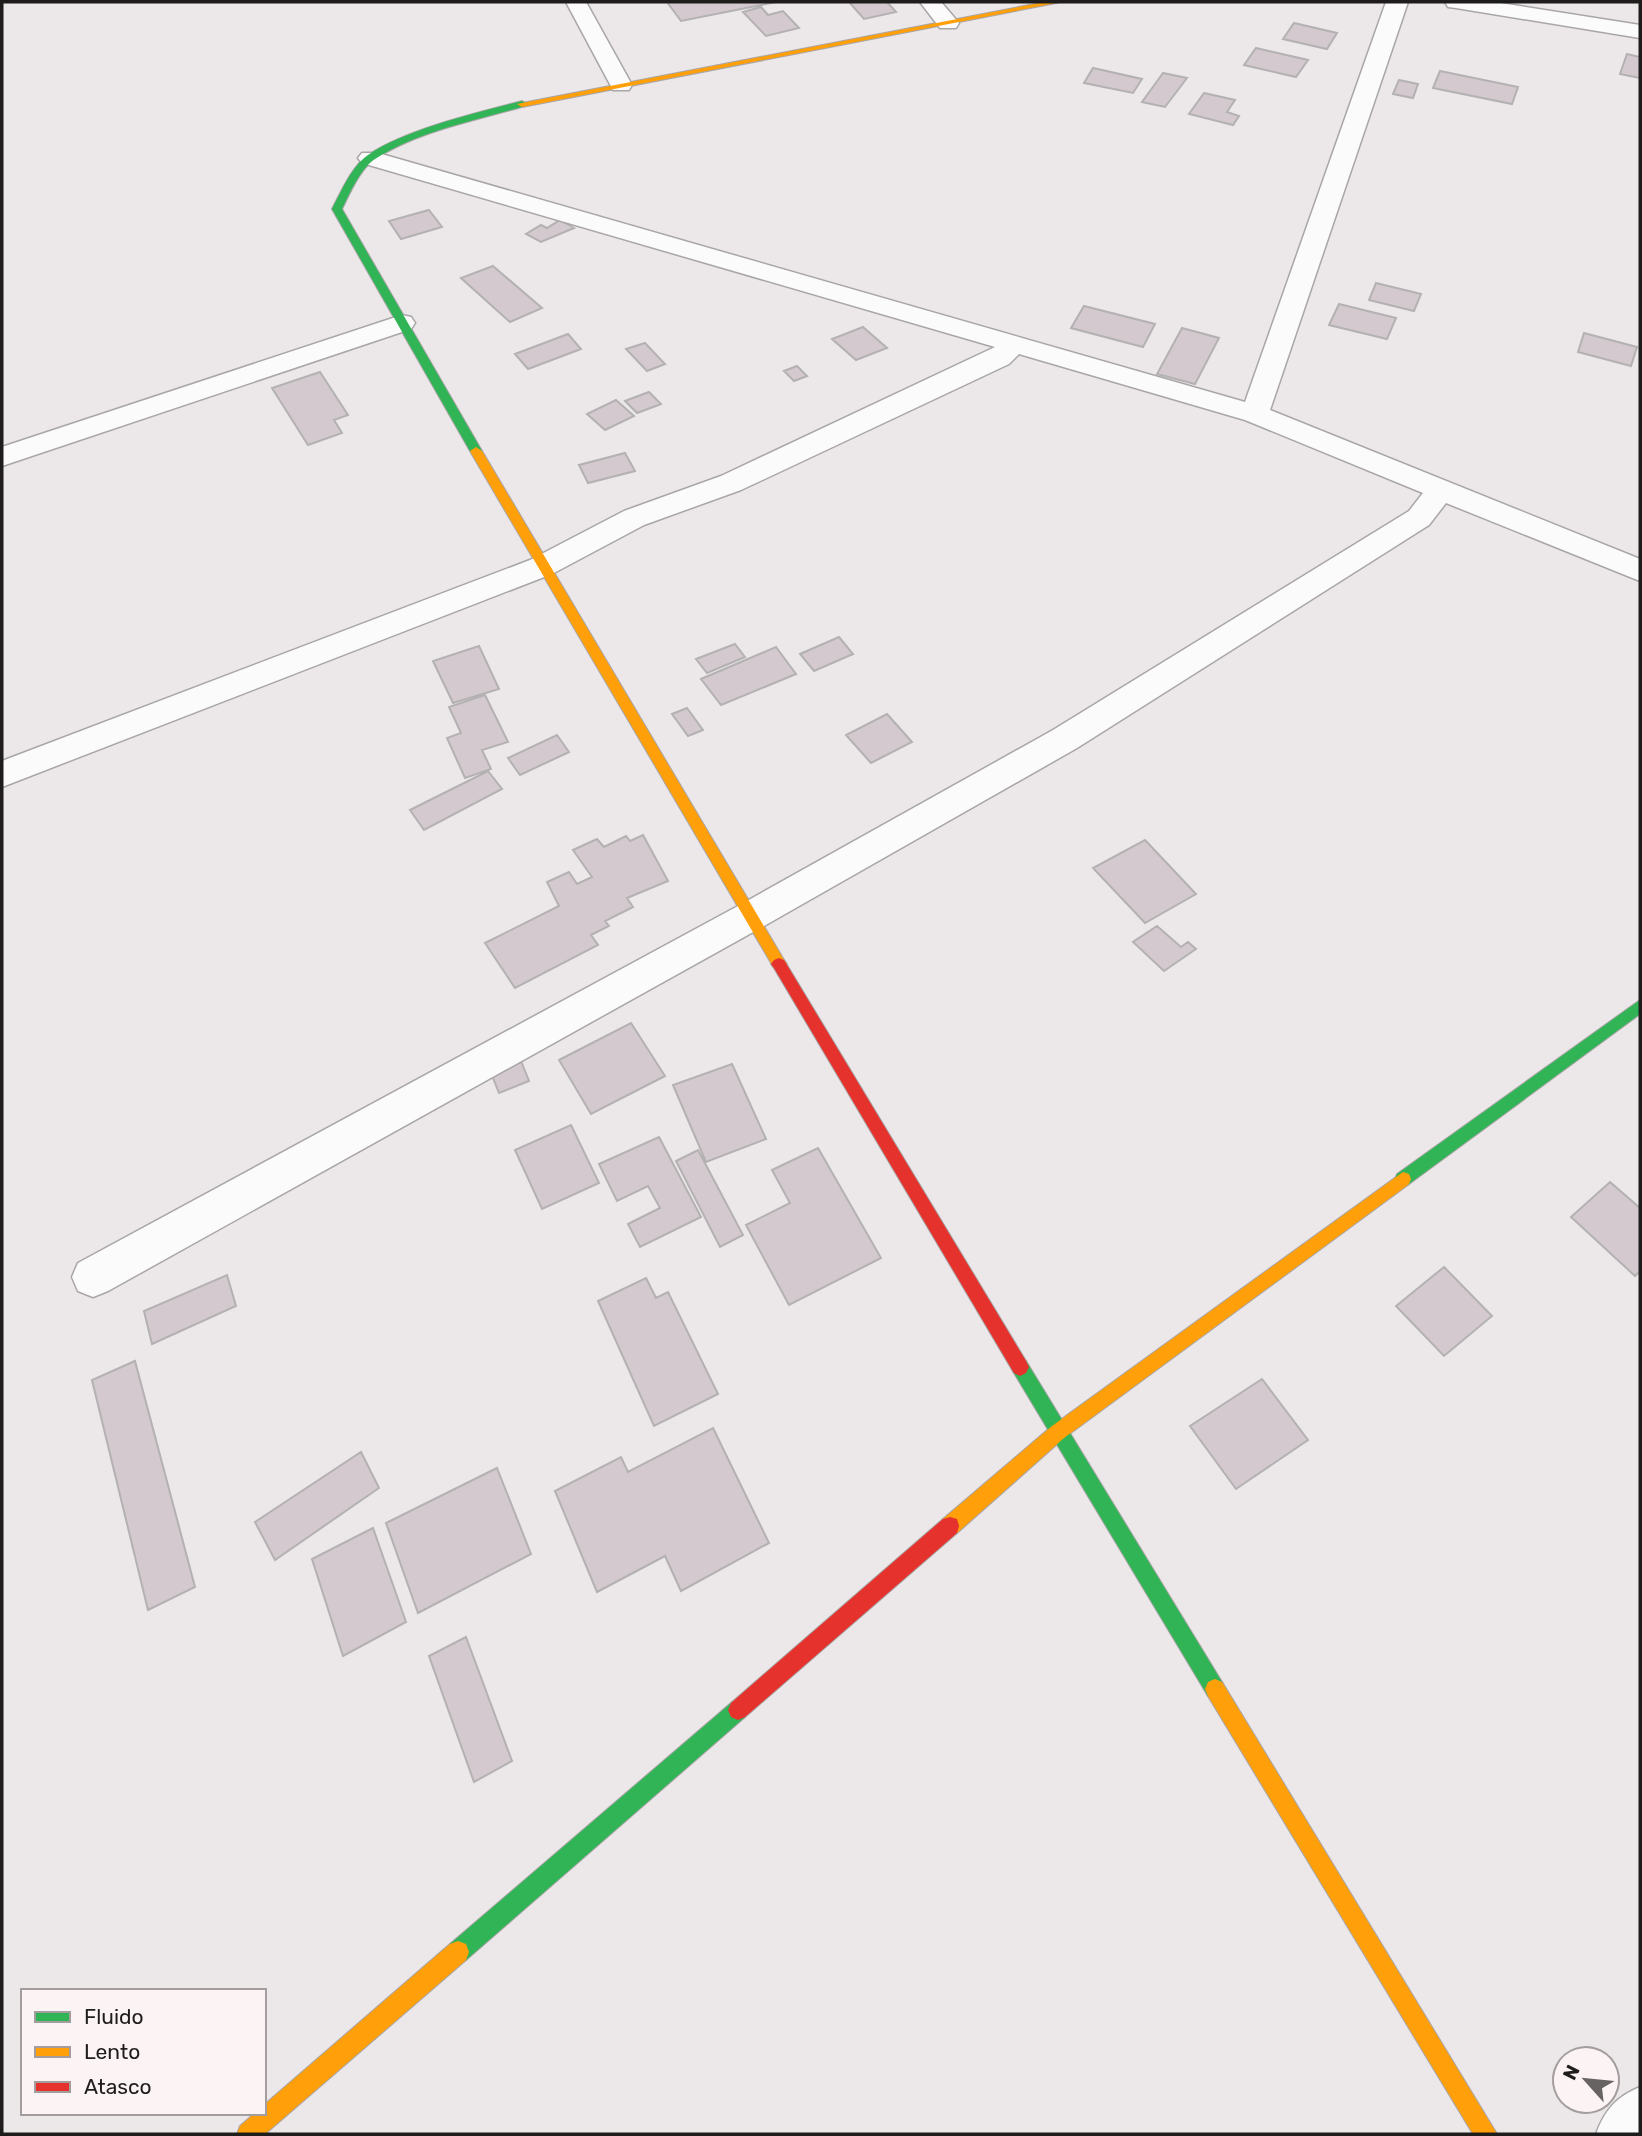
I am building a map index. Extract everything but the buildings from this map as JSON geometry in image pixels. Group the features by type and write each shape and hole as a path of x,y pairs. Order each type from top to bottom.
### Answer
{"street":[{"path":"576,2 621,85"},
{"path":"930,2 948,23"},
{"path":"1057,2 510,106 427,131 370,158 350,184 337,209 541,567 1058,1432 1486,2134"},
{"path":"1255,414 1397,2"},
{"path":"1457,2 1640,32"},
{"path":"370,158 1255,414 1640,571"},
{"path":"2,457 401,323"},
{"path":"2,774 541,567 634,519 731,483 873,418 999,358 1010,352 1015,344"},
{"path":"93,1277 751,916 1065,739 1419,518 1441,489"},
{"path":"248,2134 1058,1432 1640,1006"},
{"path":"1624,2134 1640,2115"}],"traffic: fast":[{"path":"476,451 337,209 350,184 370,158 427,131 522,104"},
{"path":"1403,1179 1640,1006"},
{"path":"1020,1367 1215,1689"},
{"path":"458,1952 738,1710"}],"traffic: slow":[{"path":"522,104 1057,2"},
{"path":"476,451 779,964"},
{"path":"950,1526 1058,1432 1403,1179"},
{"path":"1215,1689 1486,2134"},
{"path":"248,2134 458,1952"}],"traffic: jam":[{"path":"779,964 1020,1367"},
{"path":"738,1710 950,1526"}]}
